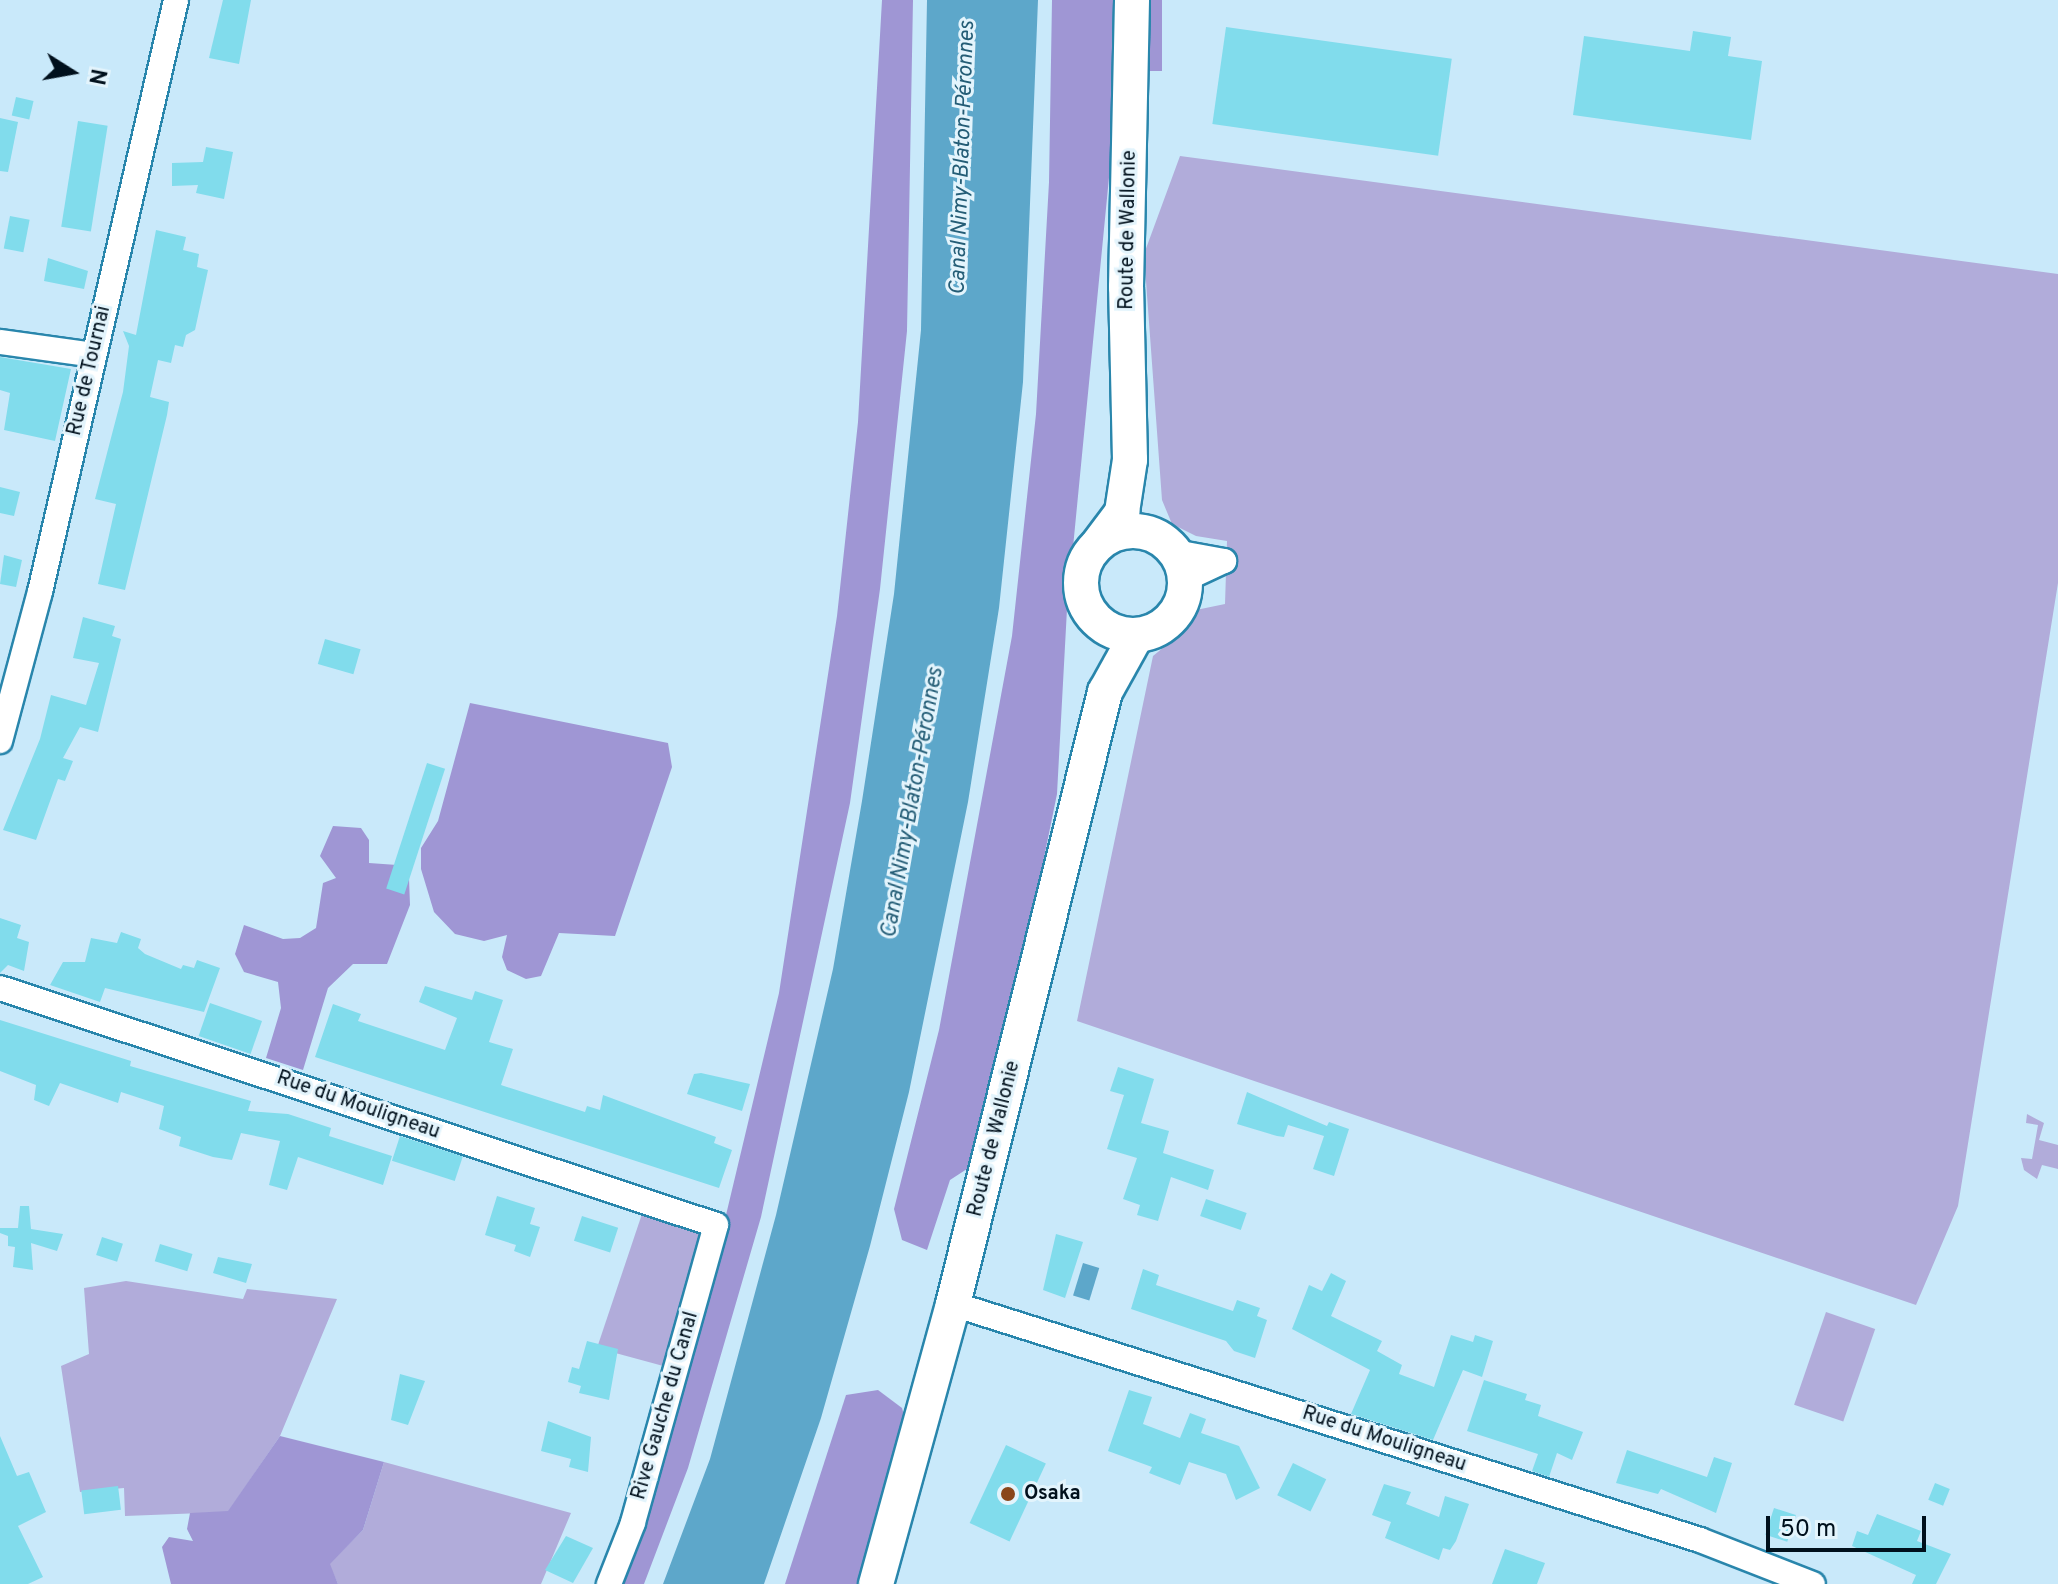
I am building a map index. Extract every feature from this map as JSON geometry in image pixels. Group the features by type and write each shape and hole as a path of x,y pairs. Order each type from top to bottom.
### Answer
{"main road":[{"name":"Route de Wallonie","path":"1130,460 1126,287 1132,0"},
{"path":"1105,692 1106,650 1080,585 1083,567 1122,512 1130,460"},
{"path":"1092,616 1111,631 1136,636 1167,624 1177,611 1175,557 1144,512 1130,460"},
{"path":"1099,543 1125,531 1175,557"},
{"path":"1105,692 1136,636"},
{"name":"Route de Wallonie","path":"876,1584 953,1304 1105,692"}],"street":[{"name":"Rue de Tournai","path":"0,741 40,592 176,0"},
{"path":"0,342 94,355"},
{"name":"Rue du Mouligneau","path":"0,988 716,1225"},
{"name":"Rive Gauche du Canal","path":"609,1584 633,1523 716,1225"},
{"name":"Rue du Mouligneau","path":"953,1304 1700,1540 1813,1584"}],"shaded area":[{"path":"882,0 913,0 907,331 880,589 850,803 761,1217 688,1468 644,1584 609,1584 716,1225 726,1215 779,993 837,616 858,422"},
{"path":"1052,0 1114,0 1111,157 1067,609 1057,794 1010,1024 970,1167 950,1180 927,1250 902,1240 894,1209 939,1030 1012,636 1036,414 1049,182"},
{"path":"1143,0 1162,0 1162,71 1143,71"},
{"path":"1180,156 2058,274 2058,583 1958,1206 1916,1305 1077,1021 1153,656 1180,634 1196,610 1225,604 1227,541 1196,536 1172,524 1162,500 1144,254"},
{"path":"470,703 668,743 672,767 615,936 559,933 541,976 526,979 507,970 502,957 507,935 484,941 455,934 434,912 421,869 421,848 438,821"},
{"path":"333,826 361,828 369,840 369,863 397,865 409,878 410,905 387,964 353,964 328,988 303,1070 266,1058 281,1008 278,982 244,972 235,954 244,925 283,939 300,938 316,928 323,883 336,878 320,856"},
{"path":"2027,1114 2044,1123 2039,1140 2058,1145 2058,1169 2042,1165 2037,1179 2024,1170 2021,1158 2032,1159 2038,1125 2026,1123"},
{"path":"646,1202 716,1225 678,1370 597,1348"},
{"path":"126,1281 243,1299 247,1289 337,1299 280,1436 228,1512 125,1516 124,1488 80,1492 61,1366 89,1354 84,1288"},
{"path":"1826,1312 1875,1329 1843,1422 1794,1405"},
{"path":"878,1390 902,1408 914,1451 876,1584 785,1584 846,1395"},
{"path":"280,1436 384,1462 363,1530 330,1564 338,1584 171,1584 162,1547 169,1537 193,1541 187,1529 190,1513 228,1511"},
{"path":"384,1462 571,1513 541,1584 338,1584 329,1564 363,1530"}],"water":[{"name":"Canal Nimy-Blaton-Péronnes","path":"927,0 1038,0 1023,382 999,608 968,802 909,1092 870,1246 821,1418 764,1584 663,1584 710,1459 776,1215 833,969 862,801 894,594 921,330"},
{"path":"1083,1263 1099,1268 1089,1300 1073,1296"}],"building":[{"path":"223,0 251,0 239,64 209,58"},
{"path":"1226,27 1452,59 1438,156 1212,124"},
{"path":"1693,31 1731,37 1728,56 1762,61 1751,140 1573,115 1584,36 1690,51"},
{"path":"16,97 34,101 29,120 12,116"},
{"path":"0,118 18,122 8,172 0,171"},
{"path":"78,121 108,126 91,231 61,227"},
{"path":"206,147 233,152 224,199 196,193 198,185 172,186 172,163 203,162"},
{"path":"10,216 30,220 23,252 4,248"},
{"path":"156,230 186,237 183,250 199,254 197,267 208,270 195,330 186,335 183,347 175,345 171,363 158,360 150,397 169,402 125,590 98,584 116,504 95,499 123,392 129,346 123,331 136,335"},
{"path":"48,258 88,271 84,289 44,281"},
{"path":"0,357 71,369 55,441 4,430 10,393 0,390"},
{"path":"0,487 20,492 14,516 0,513"},
{"path":"4,555 22,560 16,587 0,584"},
{"path":"83,617 115,626 112,636 121,639 98,732 80,727 63,758 73,761 65,781 58,779 36,840 3,830 40,739 51,695 86,705 99,663 73,658"},
{"path":"325,639 361,649 353,674 318,664"},
{"path":"427,763 445,769 404,894 386,889"},
{"path":"0,918 21,925 17,938 29,942 24,971 8,965 0,973"},
{"path":"121,932 141,939 138,948 145,954 181,969 183,965 194,968 197,960 220,968 204,1012 105,988 100,1002 50,985 63,962 85,962 91,938 117,943"},
{"path":"425,986 472,1000 475,991 503,1000 489,1042 513,1049 501,1085 585,1112 587,1106 600,1110 603,1095 716,1137 714,1143 732,1150 719,1188 315,1057 333,1004 361,1014 358,1021 445,1050 457,1018 419,1002"},
{"path":"210,1003 262,1021 251,1054 199,1036"},
{"path":"0,1020 131,1061 130,1066 251,1101 248,1111 288,1114 331,1128 329,1136 392,1156 383,1185 298,1157 287,1190 269,1185 280,1141 241,1133 232,1160 213,1157 179,1146 181,1137 159,1129 164,1106 121,1092 118,1103 60,1083 49,1106 34,1100 36,1085 0,1071"},
{"path":"1118,1067 1154,1079 1141,1123 1169,1131 1163,1153 1214,1170 1208,1190 1171,1177 1158,1221 1137,1215 1140,1205 1123,1199 1137,1158 1107,1149 1124,1095 1110,1091"},
{"path":"694,1074 750,1084 742,1111 687,1094"},
{"path":"1247,1092 1327,1126 1329,1122 1349,1129 1334,1176 1313,1169 1324,1136 1288,1125 1284,1137 1237,1124"},
{"path":"400,1136 463,1156 455,1181 392,1161"},
{"path":"497,1196 535,1208 530,1224 540,1227 530,1257 514,1251 516,1245 485,1235"},
{"path":"1206,1199 1247,1213 1241,1230 1200,1216"},
{"path":"20,1206 29,1206 31,1229 63,1234 57,1251 31,1243 33,1270 13,1267 15,1247 8,1246 8,1236 0,1233 0,1228 18,1228"},
{"path":"582,1216 618,1228 610,1252 574,1241"},
{"path":"1056,1234 1083,1242 1065,1298 1043,1290"},
{"path":"102,1237 123,1244 117,1262 96,1255"},
{"path":"160,1244 193,1254 187,1271 155,1261"},
{"path":"218,1257 252,1264 246,1283 213,1273"},
{"path":"1143,1269 1159,1275 1156,1285 1233,1311 1237,1300 1260,1308 1257,1316 1267,1320 1255,1358 1234,1351 1226,1341 1131,1309"},
{"path":"1331,1273 1346,1281 1331,1316 1382,1341 1377,1351 1402,1365 1399,1374 1434,1387 1451,1335 1473,1342 1475,1335 1493,1341 1482,1377 1463,1370 1433,1440 1351,1414 1370,1370 1292,1329 1309,1285 1322,1291"},
{"path":"587,1341 618,1349 609,1400 579,1393 581,1386 568,1382 572,1367 579,1369"},
{"path":"400,1374 425,1381 408,1425 391,1420"},
{"path":"1484,1380 1527,1394 1525,1400 1541,1405 1538,1416 1583,1432 1572,1460 1557,1453 1549,1477 1532,1471 1538,1454 1467,1431"},
{"path":"1129,1390 1152,1397 1143,1424 1180,1438 1190,1413 1206,1419 1201,1433 1239,1446 1260,1488 1236,1500 1226,1474 1189,1462 1180,1485 1149,1473 1152,1467 1108,1451"},
{"path":"548,1421 591,1437 588,1472 569,1467 571,1459 541,1451"},
{"path":"0,1436 17,1476 29,1472 46,1512 18,1526 43,1577 28,1584 0,1584"},
{"name":"Osaka","path":"1006,1445 1046,1464 1010,1542 970,1523"},
{"path":"1627,1450 1707,1477 1714,1457 1732,1463 1716,1513 1661,1489 1658,1494 1616,1483"},
{"path":"1293,1463 1326,1479 1310,1512 1277,1495"},
{"path":"1935,1483 1950,1489 1943,1506 1928,1500"},
{"path":"1384,1484 1411,1492 1406,1504 1439,1517 1445,1496 1469,1504 1456,1541 1450,1550 1443,1548 1439,1560 1385,1538 1391,1522 1372,1515"},
{"path":"118,1486 121,1510 84,1514 81,1491"},
{"path":"1774,1508 1796,1515 1787,1542 1765,1535"},
{"path":"1877,1514 1921,1531 1917,1541 1951,1554 1936,1584 1912,1584 1916,1575 1852,1546 1857,1531 1868,1535"},
{"path":"566,1536 593,1548 573,1583 545,1570"},
{"path":"1505,1549 1545,1563 1537,1584 1492,1584"}],"place":[{"name":"Osaka","path":"1008,1494"}]}
